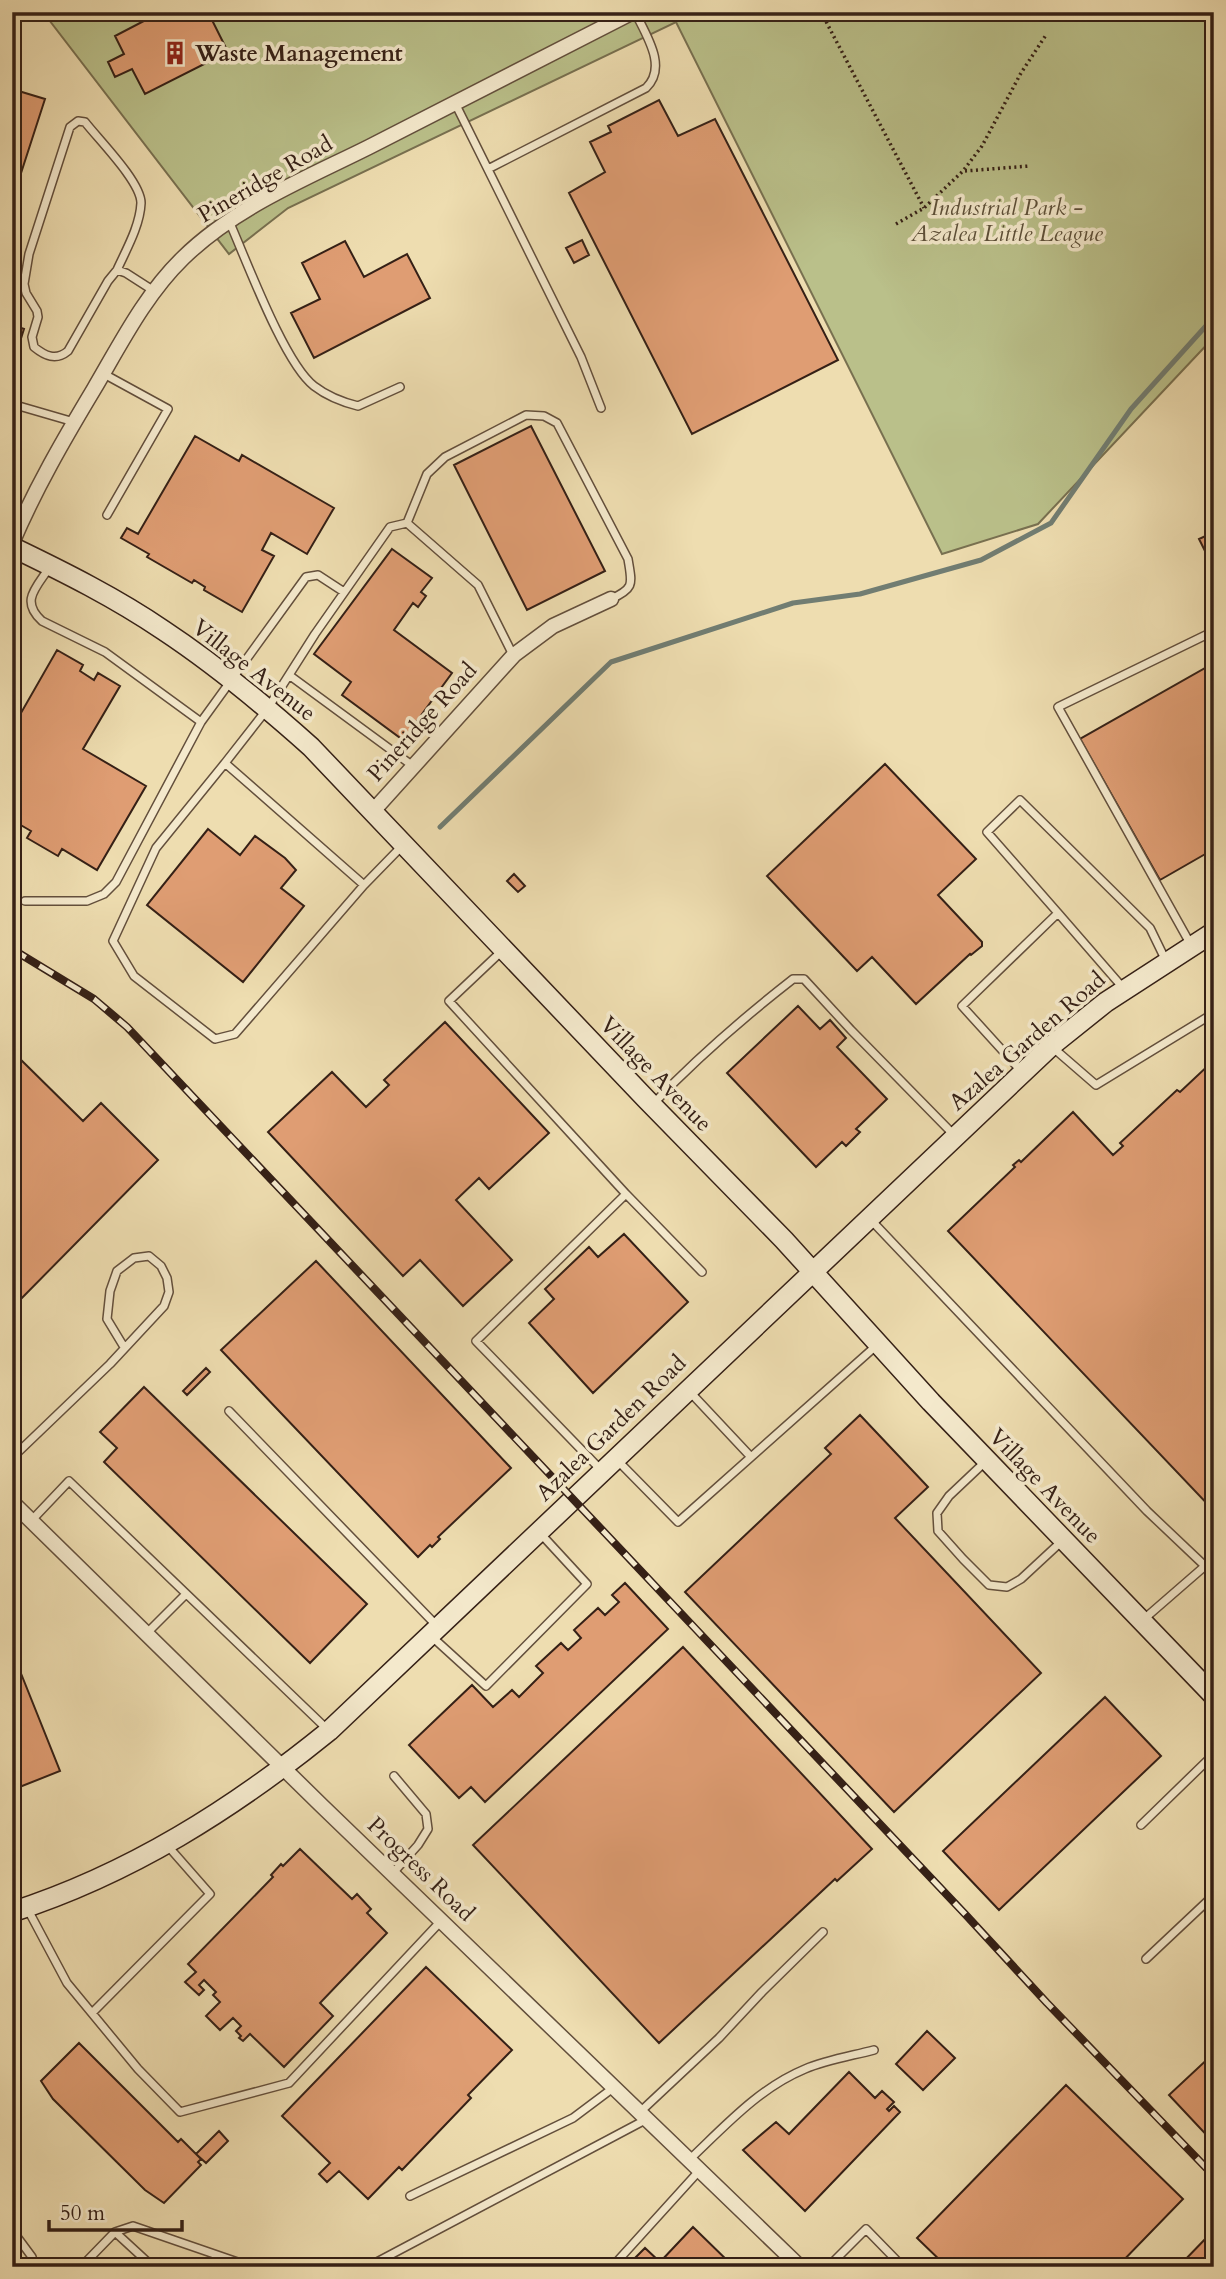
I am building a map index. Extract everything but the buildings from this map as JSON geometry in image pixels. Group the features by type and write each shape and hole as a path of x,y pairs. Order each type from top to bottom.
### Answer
{"street":[{"name":"Pineridge Road","path":"12,545 30,501 135,318 154,291 211,233 284,190 634,12"},
{"name":"Village Avenue","path":"12,545 114,599 162,629 268,708 311,747 812,1271 1063,1541 1214,1696"},
{"name":"Pineridge Road","path":"374,810 514,656 553,626 611,599"},
{"name":"Azalea Garden Road","path":"19,1910 85,1885 167,1844 284,1768 329,1731 1022,1072 1125,989 1214,932"},
{"name":"Progress Road","path":"12,1502 392,1874 800,2267"}],"lane":[{"path":"488,169 646,88 656,71 655,59 634,12"},
{"path":"455,103 581,357 601,408"},
{"path":"78,121 85,122 111,154 136,186 141,201 138,218 117,270 68,351 61,357 54,358 34,347 32,337 38,317 37,310 26,293 24,284 29,254 70,127 78,121"},
{"path":"229,221 291,356 312,385 337,400 358,407 400,387"},
{"path":"117,270 154,291"},
{"path":"103,373 168,409 107,515"},
{"path":"12,404 74,423"},
{"path":"407,523 427,474 445,457 526,415 544,416 556,423 628,559 632,583 627,592 611,599"},
{"path":"407,523 478,585 514,656"},
{"path":"405,844 364,885 235,1034 215,1039 134,976 113,941 156,848 268,708 390,527 407,523"},
{"path":"51,566 31,596 30,604 34,614 42,621 105,652 201,722"},
{"path":"25,901 87,901 104,894 116,882 201,722 306,577 317,575 344,592"},
{"path":"1192,946 1058,707 1210,633 1214,639"},
{"path":"289,675 413,766"},
{"path":"225,763 364,885"},
{"path":"1125,989 987,832 1020,800 1150,928 1166,961"},
{"path":"1022,1072 961,1006 1058,913"},
{"path":"504,949 449,1001 626,1194 702,1272"},
{"path":"652,1105 694,1061 741,1019 793,979 804,979 955,1135"},
{"path":"1051,1046 1096,1085 1214,1013"},
{"path":"626,1194 476,1341 608,1464 678,1522 878,1343"},
{"path":"869,1217 1147,1510 1214,1573"},
{"path":"12,1458 75,1400 163,1306 169,1292 167,1278 161,1266 149,1256 134,1258 117,1271 110,1291 107,1319 124,1347"},
{"path":"687,1389 751,1457"},
{"path":"229,1411 486,1686 587,1584 538,1531"},
{"path":"987,1460 949,1496 937,1513 938,1531 963,1559 989,1585 1007,1587 1063,1541"},
{"path":"32,1521 69,1481 329,1731"},
{"path":"1141,1622 1205,1566"},
{"path":"147,1633 186,1594"},
{"path":"1141,1825 1214,1754"},
{"path":"392,1874 418,1845 428,1829 426,1814 394,1776"},
{"path":"92,2013 210,1894 167,1844"},
{"path":"1146,1959 1214,1895"},
{"path":"19,1910 67,1983 138,2069 180,2112 289,2083 441,1921"},
{"path":"335,2267 377,2265 643,2115 824,1932"},
{"path":"612,2267 749,2102 806,2068 874,2050"},
{"path":"410,2196 572,2118 592,2106 614,2087"},
{"path":"80,2267 114,2232 133,2226 252,2267"},
{"path":"828,2267 866,2229 904,2267"},
{"path":"12,2230 32,2257 34,2267"},
{"path":"114,2232 153,2267"}],"path":[{"path":"821,12 924,208"},
{"path":"897,224 924,208 963,171 982,146 1021,73 1046,35"},
{"path":"963,171 1029,166"}],"green space":[{"name":"Industrial Park - Azalea Little League","path":"43,12 1214,12 1214,337 1038,524 942,554 676,22 288,208 229,254"}],"waterway":[{"path":"440,827 611,662 793,603 860,594 981,560 1051,523 1131,409 1214,317"}],"railway":[{"path":"12,949 94,999 127,1027 1047,2003 1214,2176"}],"place":[{"name":"Waste Management","path":"175,53"}]}
